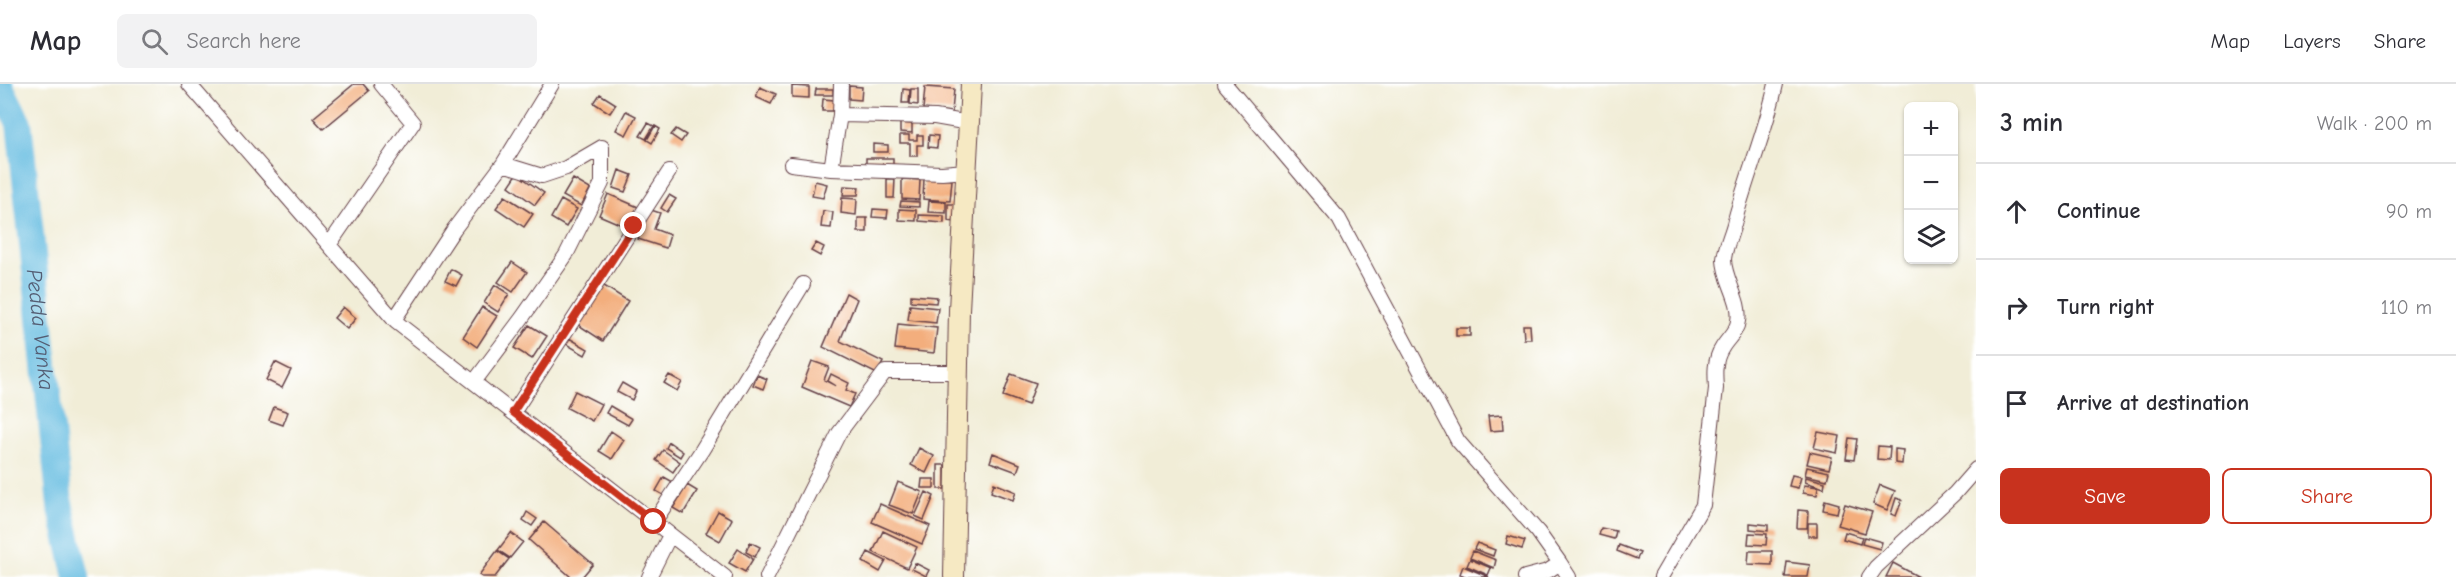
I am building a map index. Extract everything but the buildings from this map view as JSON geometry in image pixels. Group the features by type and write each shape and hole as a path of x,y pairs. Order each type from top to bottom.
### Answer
{"main road":[{"path":"954,577 958,372 971,84"}],"street":[{"path":"189,84 394,320 725,577"},
{"path":"329,245 413,123 381,84"},
{"path":"394,320 454,229 503,164 552,84"},
{"path":"831,170 840,115 841,84"},
{"path":"1225,84 1339,219 1458,441 1538,532 1569,577"},
{"path":"1661,577 1703,505 1716,388 1714,370 1721,349 1732,336 1738,321 1737,305 1730,288 1724,259 1745,181 1771,106 1776,84"},
{"path":"840,115 935,117 969,123"},
{"path":"474,382 566,255 602,183 602,147 566,168 542,176 503,164"},
{"path":"790,164 831,170 942,173 966,171"},
{"path":"513,412 669,172"},
{"path":"654,522 702,450 803,284"},
{"path":"767,577 839,433 885,372 958,372"},
{"path":"1869,577 1876,567 1955,493 1976,469"},
{"path":"649,577 670,535"},
{"path":"1525,577 1548,572 1560,563"}],"waterway":[{"name":"Pedda Vanka","path":"0,85 19,123 60,504 77,577"}],"route":[{"path":"634,226 513,412 654,522"}]}
